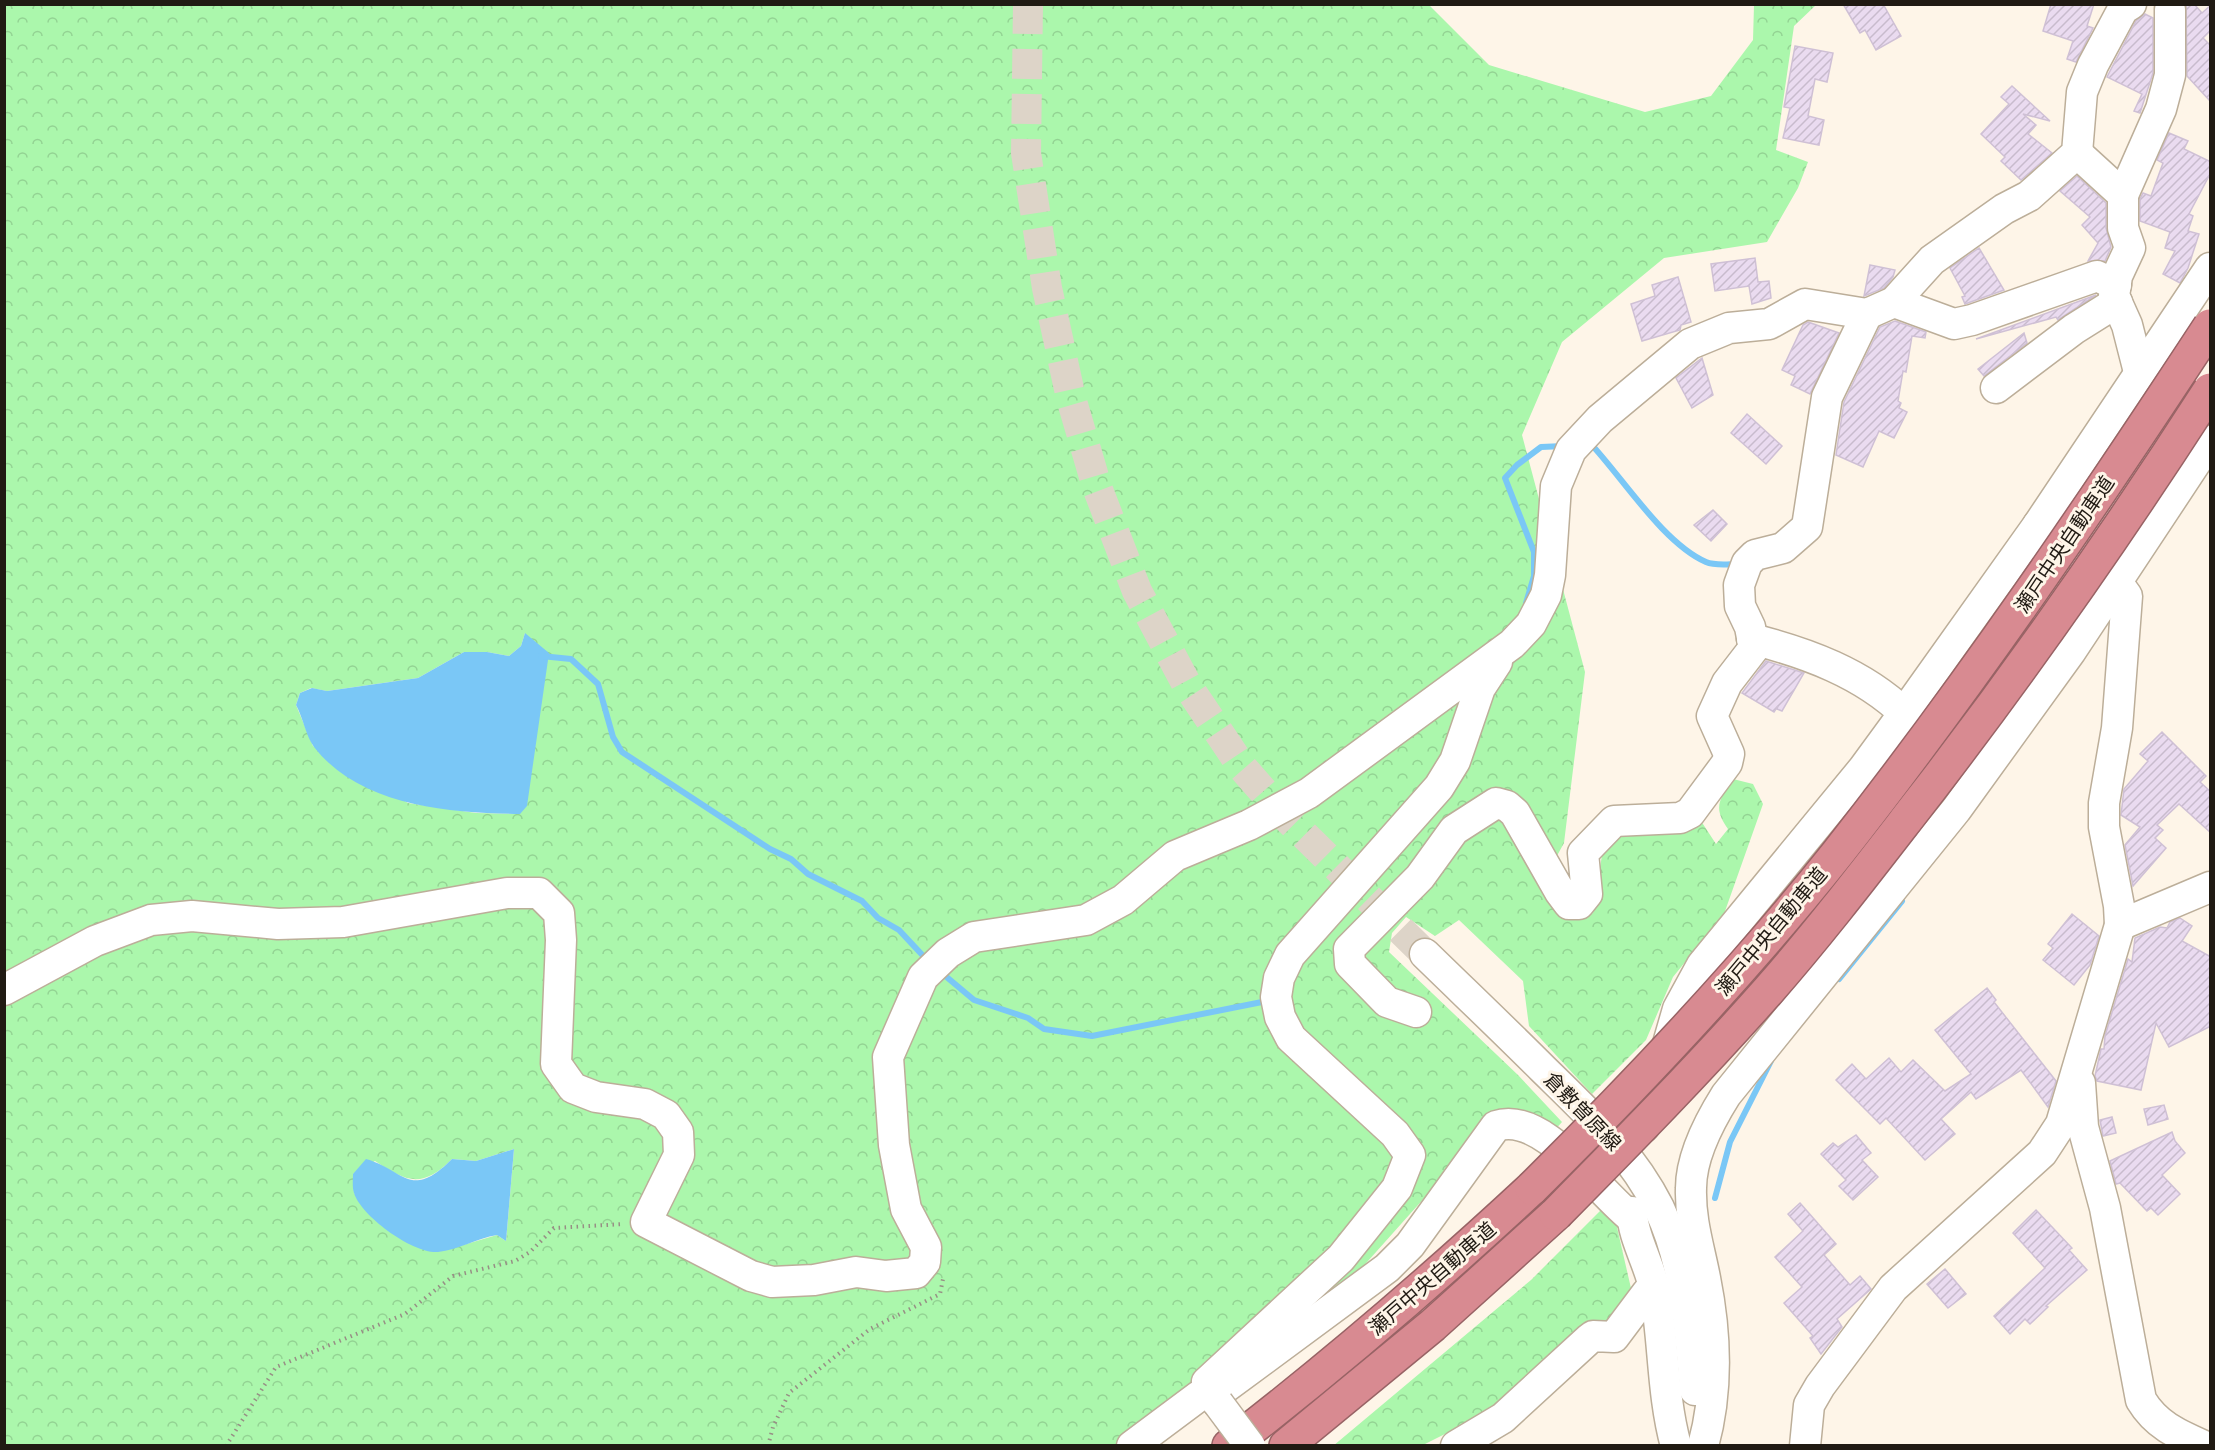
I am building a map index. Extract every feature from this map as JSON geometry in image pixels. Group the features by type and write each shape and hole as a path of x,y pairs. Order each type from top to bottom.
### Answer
{"highway":[{"name":"瀬戸中央自動車道","path":"1229,1446 1299,1392 1402,1305 1532,1188 1644,1076 1742,967 1836,855 1965,687 2058,554 2211,326"},
{"name":"瀬戸中央自動車道","path":"1286,1446 1433,1325 1556,1214 1669,1099 1753,1007 1862,878 1993,706 2088,575 2211,390"}],"street":[{"path":"4,990 94,941 151,920 192,916 278,924 344,922 507,893 539,893 559,913 561,940 556,1064 573,1088 596,1097 645,1104 666,1115 678,1132 679,1155 646,1222 751,1276 772,1282 813,1280 856,1272 886,1276 916,1273 925,1262 926,1247 906,1209 894,1145 888,1088 888,1058 923,977 948,953 975,937 1086,920 1123,900 1174,856 1249,825 1309,793 1502,651 1530,624 1545,595 1550,575 1556,486 1571,450 1600,419 1690,344 1729,328 1769,324 1805,303 1867,314 1894,302 1932,260 2004,209 2029,196 2077,153 2082,92 2093,65 2123,9 2131,4"},
{"path":"2139,372 2117,294 2117,276 2130,248 2123,228 2123,195 2161,109 2170,75 2163,6"},
{"path":"2077,153 2123,195"},
{"path":"1638,1147 1678,1009 1702,965 1863,769 1904,713 2038,525 2211,268"},
{"path":"1894,302 1954,324 1972,320 2097,276 2117,294"},
{"path":"1996,388 2117,294"},
{"path":"1416,1012 1387,1002 1350,964 1350,949 1420,877 1455,830 1496,803 1507,806 1515,813 1560,892 1569,904 1579,904 1587,894 1583,853 1614,821 1680,818 1690,813 1727,763 1729,754 1712,716 1727,683 1754,648 1740,606 1739,585 1747,563 1755,555 1783,548 1807,527 1827,397 1867,314"},
{"path":"1702,1446 1711,1417 1712,1331 1705,1277 1692,1228 1690,1186 1696,1161 1713,1115 1733,1086 1956,810 2071,651 2211,441"},
{"path":"1805,1446 1809,1405 1820,1386 1893,1288 2042,1153 2061,1124 2079,1071 2120,925 2119,906 2104,827 2104,803 2117,728 2127,596 2117,582 2038,525"},
{"path":"1752,639 1793,649 1832,665 1864,682 1904,713"},
{"path":"1250,1446 1214,1397 1207,1382 1341,1258 1397,1188 1410,1155 1395,1134 1291,1038 1280,1017 1276,997 1279,978 1290,955 1439,787 1455,761 1480,688 1496,666 1502,651"},
{"path":"2120,925 2211,887"},
{"name":"倉敷曽原線","path":"1425,954 1613,1137 1639,1174 1659,1210 1683,1282 1688,1305 1702,1446"},
{"path":"2079,1071 2083,1127 2105,1208 2141,1400 2150,1416 2169,1430 2204,1446"},
{"path":"1132,1446 1199,1396 1214,1397 1387,1268 1410,1245 1496,1126 1513,1123 1544,1134 1632,1215 1655,1292 1661,1323 1666,1396 1676,1446"},
{"path":"1456,1446 1503,1418 1593,1336 1614,1337 1647,1293 1655,1292"}],"path":[{"path":"226,1446 276,1367 405,1314 453,1276 515,1261 530,1252 554,1228 646,1222"},
{"path":"768,1446 773,1427 789,1393 870,1329 940,1294 944,1281 925,1262"}],"green space":[{"path":"5,5 1429,5 1489,65 1645,112 1711,96 1753,40 1754,5 1816,5 1794,26 1776,150 1808,162 1798,188 1767,242 1664,258 1562,342 1522,435 1585,672 1564,843 1542,883 1581,918 1593,913 1602,855 1621,832 1701,821 1716,844 1728,829 1719,809 1721,798 1733,779 1753,784 1763,804 1724,914 1673,977 1646,1040 1592,1094 1529,1026 1523,981 1459,920 1435,936 1406,917 1392,933 1389,952 1518,1075 1562,1122 1553,1132 1491,1115 1443,1177 1343,1289 1159,1446 5,1446","holes":["525,633 520,814 476,813 408,803 313,746 296,705 300,693 311,688 327,691 418,678 464,652 487,652 509,656 521,646","514,1149 506,1241 497,1235 463,1245 363,1206 354,1193 353,1174 375,1161 396,1174 414,1179 432,1175 452,1159 476,1161"]},
{"path":"1604,1207 1616,1223 1633,1297 1610,1323 1495,1409 1423,1445 1333,1446 1531,1280"}],"water":[{"path":"525,633 549,653 527,806 520,814 465,812 437,808 409,803 382,794 356,783 334,767 311,743 296,705 300,693 312,688 327,691 418,678 464,652 487,652 509,656 521,646"},
{"path":"514,1149 506,1241 497,1235 445,1251 428,1251 415,1247 377,1222 354,1193 353,1174 366,1159 408,1179 417,1180 438,1172 452,1159 476,1161"}],"building":[{"path":"1843,4 1883,4 1901,36 1876,50 1865,30 1860,33"},
{"path":"2051,4 2094,4 2087,26 2093,28 2076,62 2067,59 2073,41 2043,31"},
{"path":"2186,4 2194,4 2202,13 2211,5 2211,30 2203,38 2211,46 2211,102 2187,76"},
{"path":"2145,14 2153,18 2153,73 2140,113 2134,111 2142,94 2107,77 2136,21"},
{"path":"1795,46 1833,53 1827,82 1815,79 1808,116 1824,120 1819,145 1783,138 1790,108 1784,107"},
{"path":"2012,86 2050,121 2023,114 2036,125 2028,134 2052,153 2021,180 2001,161 2005,157 1981,134 2009,104 2001,97"},
{"path":"2169,133 2188,141 2184,149 2211,162 2211,172 2189,214 2193,216 2188,231 2199,234 2188,268 2180,283 2163,274 2175,251 2165,248 2170,232 2140,221 2140,199 2143,193 2151,196 2163,163 2157,160"},
{"path":"2077,176 2106,203 2106,228 2111,247 2105,261 2088,261 2098,243 2082,225 2090,217 2060,191"},
{"path":"1979,248 2004,290 1965,304 1962,297 1965,296 1950,268"},
{"path":"1755,258 1758,282 1769,281 1771,298 1752,304 1749,286 1715,291 1711,264"},
{"path":"1870,265 1895,270 1893,277 1884,288 1864,296"},
{"path":"1678,277 1691,322 1681,325 1680,330 1642,341 1631,304 1655,296 1652,285"},
{"path":"2096,295 2058,320 2056,317 1976,339"},
{"path":"1895,321 1926,332 1925,338 1912,336 1906,372 1903,371 1898,401 1901,403 1899,408 1907,412 1894,438 1879,431 1863,467 1836,455 1844,402 1880,327"},
{"path":"1808,322 1839,333 1810,394 1791,385 1795,376 1782,370 1803,325"},
{"path":"2024,333 2027,343 1984,376 1978,369"},
{"path":"1702,358 1713,395 1692,408 1676,378"},
{"path":"1747,414 1782,446 1766,464 1731,433"},
{"path":"1713,510 1727,524 1711,541 1694,525"},
{"path":"1766,661 1804,673 1782,711 1777,709 1778,706 1774,712 1742,693"},
{"path":"2162,732 2206,776 2200,782 2211,792 2211,833 2179,804 2157,825 2163,830 2155,838 2166,848 2133,886 2125,845 2140,827 2121,815 2124,789 2148,761 2140,754"},
{"path":"2072,914 2099,936 2090,965 2074,985 2043,960 2053,948 2048,944"},
{"path":"2180,918 2192,926 2182,941 2211,957 2211,1026 2169,1047 2156,1023 2141,1090 2097,1081 2095,1076 2101,1049 2104,1049 2105,1036 2128,959 2132,962 2135,938 2160,927 2167,928 2170,922"},
{"path":"1987,988 1996,1000 1994,1002 2056,1081 2048,1107 2021,1070 1976,1099 1971,1092 1941,1119 1955,1134 1925,1160 1886,1118 1880,1124 1836,1080 1852,1064 1866,1079 1889,1058 1901,1072 1913,1060 1945,1091 1971,1074 1935,1030"},
{"path":"2164,1105 2168,1119 2148,1125 2144,1109"},
{"path":"2112,1117 2116,1133 2103,1136 2100,1120"},
{"path":"2172,1132 2175,1141 2185,1153 2162,1175 2180,1194 2158,1215 2151,1208 2147,1211 2120,1183 2116,1184 2110,1161"},
{"path":"1856,1135 1871,1153 1862,1160 1878,1177 1853,1200 1839,1186 1846,1180 1821,1154 1833,1143 1838,1147"},
{"path":"1800,1203 1836,1244 1824,1255 1850,1285 1860,1276 1871,1289 1837,1319 1842,1327 1821,1354 1810,1338 1813,1336 1784,1303 1802,1287 1775,1257 1803,1231 1788,1214"},
{"path":"2036,1210 2072,1248 2069,1250 2087,1270 2046,1306 2048,1307 2030,1324 2025,1319 2010,1334 1994,1316 2045,1268 2013,1233"},
{"path":"1945,1269 1966,1294 1948,1308 1927,1284"}],"waterway":[{"path":"1590,443 1674,540 1706,562 1738,564"},
{"path":"1526,603 1534,576 1534,552 1505,478 1517,465 1541,447 1564,446"},
{"path":"541,656 571,659 598,684 613,737 622,752 770,849 791,859 808,874 862,901 878,918 899,930 927,960"},
{"path":"1839,979 1902,901"},
{"path":"943,974 974,1000 1028,1018 1044,1029 1092,1036 1267,1001"},
{"path":"1715,1198 1730,1142 1771,1061"}],"tunnel":[{"path":"1028,4 1026,153 1047,288 1071,398 1097,487 1137,591 1187,685 1242,767 1283,814 1425,954"}]}
